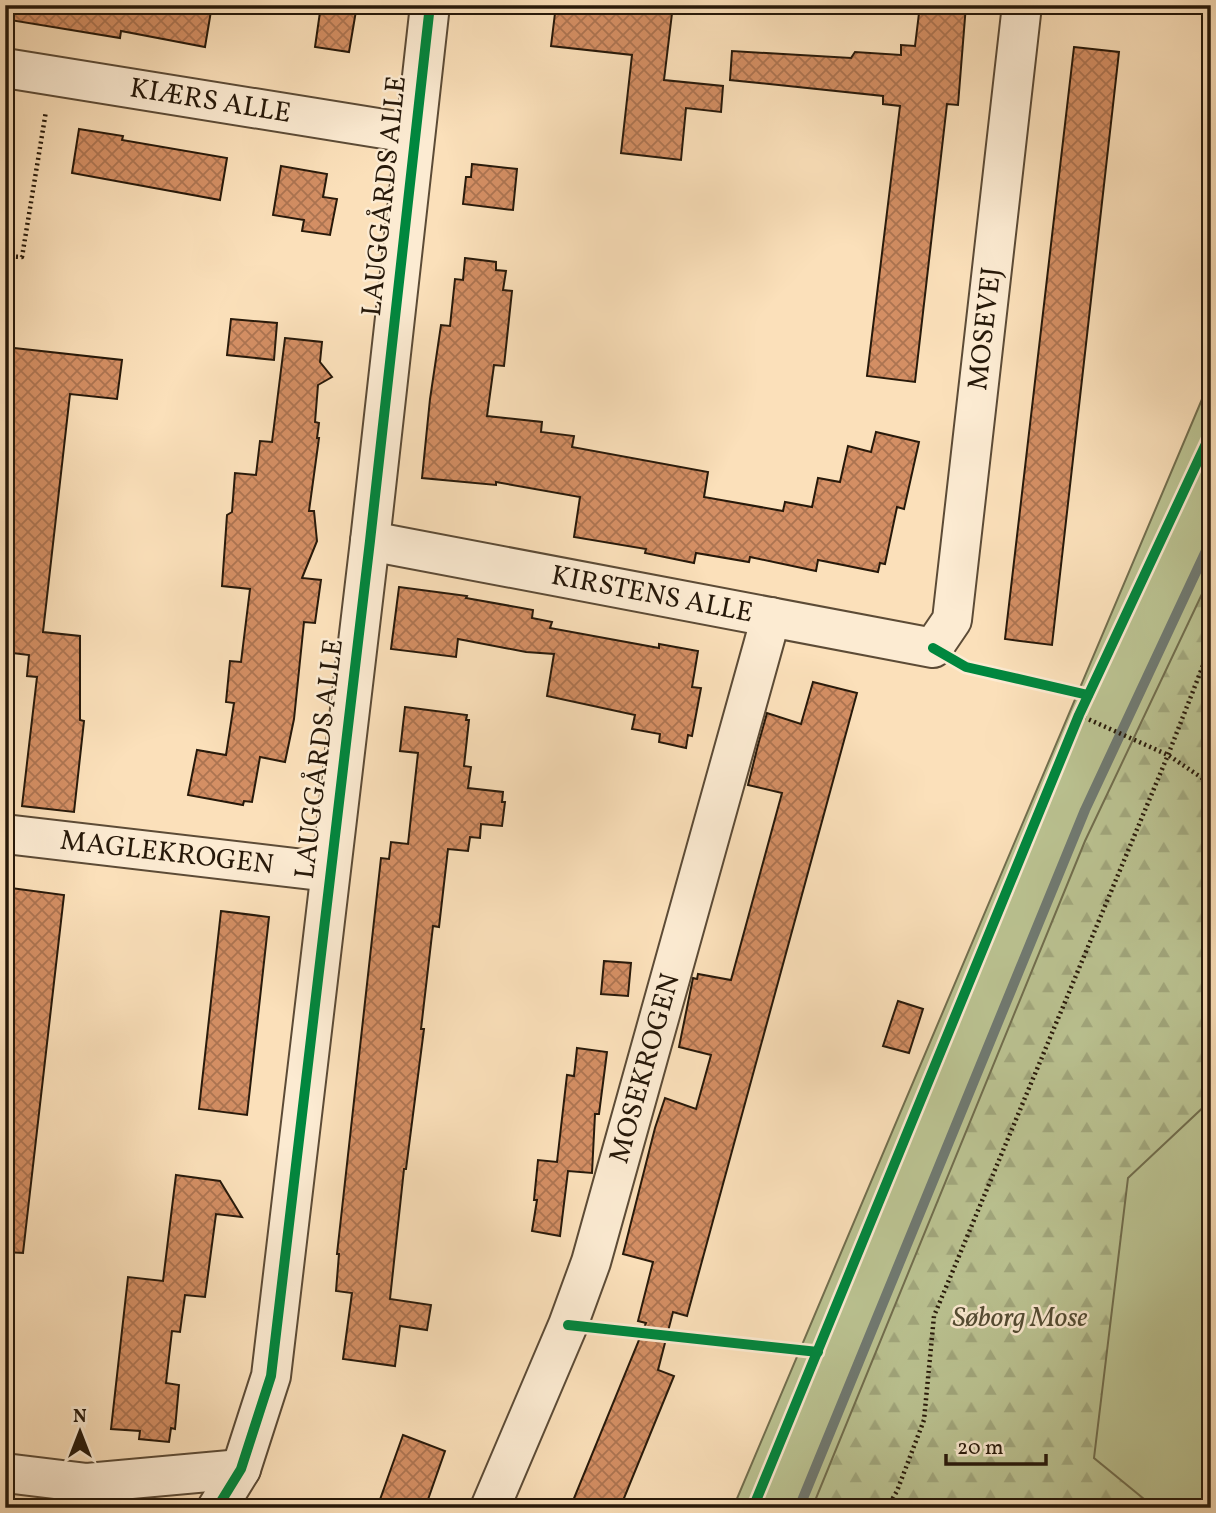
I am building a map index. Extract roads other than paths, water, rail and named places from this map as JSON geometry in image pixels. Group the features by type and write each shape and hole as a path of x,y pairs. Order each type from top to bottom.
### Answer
{"street":[{"name":"LAUGGÅRDS ALLE","path":"217,1508 241,1469 271,1376 370,541 430,5"},
{"name":"MOSEVEJ","path":"933,649 952,620 1022,5"},
{"name":"KIÆRS ALLE","path":"5,68 415,134"},
{"name":"KIRSTENS ALLE","path":"370,541 933,649"},
{"name":"MOSEKROGEN","path":"490,1508 568,1325 591,1262 771,617"},
{"name":"MAGLEKROGEN","path":"5,834 329,872"},
{"path":"5,1473 87,1483 241,1469"}],"waterway":[{"path":"799,1508 1085,810 1211,540"}],"park label":[{"name":"Søborg Mose","path":"1020,1318"}]}
